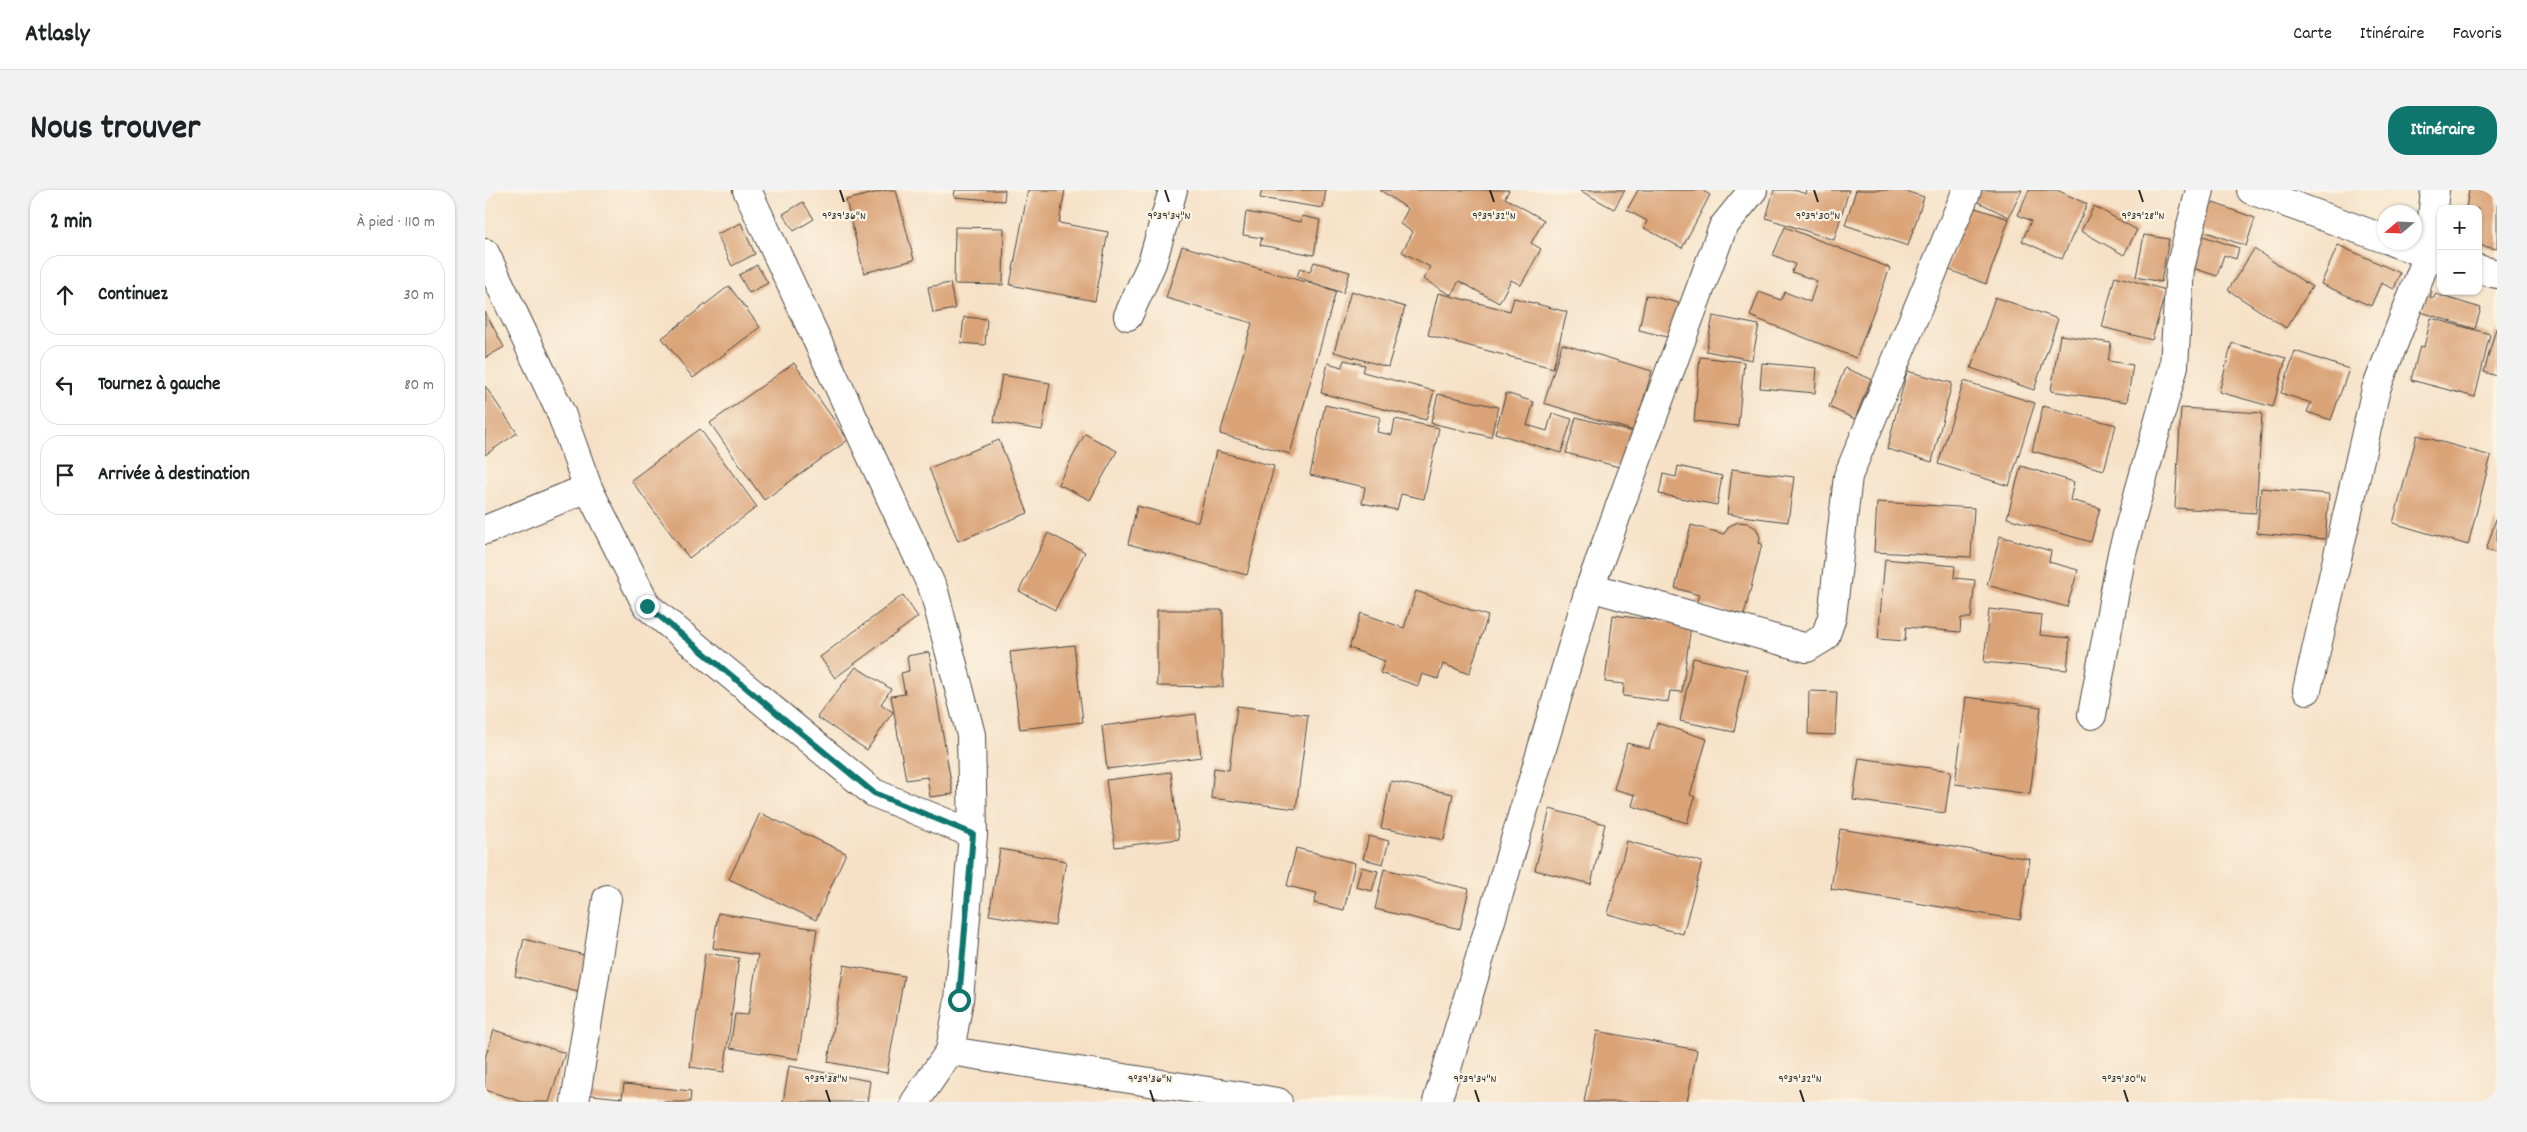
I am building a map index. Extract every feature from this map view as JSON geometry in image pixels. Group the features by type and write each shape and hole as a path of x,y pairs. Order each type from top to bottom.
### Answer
{"street":[{"path":"747,190 934,591 971,735 973,834 959,1000 950,1051 915,1102"},
{"path":"1128,316 1152,263 1173,190"},
{"path":"1437,1102 1590,587 1723,228 1753,190"},
{"path":"1590,587 1807,648 1825,637 1832,617 1848,476 1967,190"},
{"path":"2091,715 2122,553 2174,366 2180,268 2200,190"},
{"path":"2251,190 2377,236"},
{"path":"2307,690 2376,389 2434,257 2435,190"},
{"path":"2415,250 2434,257"},
{"path":"485,253 561,413 587,488 647,606 874,793 973,834"},
{"path":"2482,270 2497,274"},
{"path":"485,530 587,488"},
{"path":"575,1102 607,899"},
{"path":"950,1051 1278,1102"}],"building":[{"path":"887,190 896,190 914,260 864,273 846,200"},
{"path":"955,190 1005,190 1004,201 954,197"},
{"path":"1028,190 1065,190 1059,223 1108,232 1095,301 1010,285"},
{"path":"1262,190 1326,190 1323,208 1260,198"},
{"path":"1380,190 1509,190 1505,198 1544,220 1531,243 1541,249 1521,285 1511,280 1499,303 1459,281 1451,295 1423,279 1430,267 1402,252 1413,232 1400,224 1408,209"},
{"path":"1579,190 1625,190 1614,209"},
{"path":"1638,190 1702,190 1710,195 1682,248 1644,228 1647,221 1627,210"},
{"path":"1774,190 1794,190 1806,194 1807,190 1849,190 1834,240 1766,218"},
{"path":"1856,190 1902,190 1924,197 1908,246 1845,225"},
{"path":"1979,190 2022,190 2009,217 1974,200"},
{"path":"2029,190 2057,190 2087,204 2062,259 2022,241 2031,221 2018,215"},
{"path":"2469,190 2497,190 2497,249 2482,246 2482,205 2467,205"},
{"path":"2205,200 2255,218 2246,246 2195,228"},
{"path":"803,202 814,219 794,231 783,214"},
{"path":"1969,206 2009,219 1986,284 1947,269"},
{"path":"2094,206 2137,230 2124,255 2081,231"},
{"path":"1246,212 1301,222 1302,216 1320,220 1314,255 1260,245 1262,238 1243,235"},
{"path":"741,223 755,254 732,266 717,234"},
{"path":"955,227 1004,228 1003,285 954,284"},
{"path":"1785,227 1890,268 1856,358 1750,316 1759,292 1781,300 1785,292 1810,302 1817,281 1792,272 1795,264 1773,255"},
{"path":"2144,235 2169,239 2161,282 2136,277"},
{"path":"2200,235 2239,248 2236,259 2224,255 2217,276 2190,267"},
{"path":"2338,245 2400,273 2394,289 2381,283 2371,306 2321,284"},
{"path":"1182,246 1336,291 1290,454 1220,434 1252,323 1166,298"},
{"path":"2254,249 2312,287 2286,328 2228,290"},
{"path":"1314,262 1350,272 1343,293 1297,277 1300,268 1310,272"},
{"path":"757,265 768,283 749,293 739,275"},
{"path":"2115,276 2166,290 2152,340 2102,327"},
{"path":"950,283 955,309 933,313 928,287"},
{"path":"729,286 760,327 693,378 662,338"},
{"path":"2428,290 2432,291 2430,297 2434,298 2435,294 2481,308 2475,329 2421,312"},
{"path":"1351,291 1405,307 1388,367 1334,352"},
{"path":"1438,293 1510,311 1514,298 1567,312 1553,368 1428,335"},
{"path":"1646,295 1679,303 1671,338 1639,330"},
{"path":"1995,297 2058,319 2034,390 1971,368"},
{"path":"485,312 504,347 485,358"},
{"path":"1713,316 1759,325 1752,360 1706,351"},
{"path":"964,317 987,319 985,345 961,343"},
{"path":"2431,318 2490,334 2475,397 2411,380 2420,346 2424,347"},
{"path":"2497,328 2497,376 2484,372"},
{"path":"2060,335 2111,343 2108,361 2133,365 2127,402 2051,391"},
{"path":"2232,343 2286,358 2273,407 2219,392"},
{"path":"1562,344 1652,371 1634,431 1544,403"},
{"path":"2295,351 2349,369 2331,420 2307,412 2311,403 2281,393"},
{"path":"1700,357 1744,362 1738,426 1694,421"},
{"path":"1344,360 1365,365 1363,372 1434,391 1426,420 1321,393 1328,363 1342,367"},
{"path":"794,363 848,440 764,500 710,423"},
{"path":"1762,363 1817,368 1815,393 1760,388"},
{"path":"1845,368 1871,379 1855,419 1829,407"},
{"path":"1907,371 1952,383 1932,462 1887,449"},
{"path":"1002,375 1050,383 1042,430 994,422"},
{"path":"1964,381 2035,403 2009,486 1938,464"},
{"path":"485,386 517,433 485,455"},
{"path":"1506,393 1534,402 1527,425 1547,431 1552,413 1572,419 1561,453 1495,433"},
{"path":"1438,394 1498,407 1491,437 1431,423"},
{"path":"1325,405 1380,417 1377,432 1392,435 1395,419 1439,428 1424,499 1401,494 1397,510 1362,503 1365,487 1310,475"},
{"path":"2043,406 2116,425 2104,470 2032,451"},
{"path":"2181,408 2262,413 2256,513 2175,508"},
{"path":"1576,417 1633,432 1623,468 1566,453"},
{"path":"700,429 757,507 689,558 631,480"},
{"path":"1085,434 1117,451 1090,500 1058,484"},
{"path":"2417,435 2491,456 2468,545 2393,523"},
{"path":"999,440 1028,513 958,541 929,468"},
{"path":"1216,451 1274,466 1247,575 1128,544 1137,506 1198,522"},
{"path":"1678,466 1722,476 1717,505 1659,494 1663,474 1676,477"},
{"path":"2021,466 2074,482 2070,500 2100,508 2091,542 2007,518"},
{"path":"1732,469 1794,477 1788,522 1727,514"},
{"path":"2261,488 2329,494 2325,539 2257,533"},
{"path":"1877,502 1974,508 1971,557 1874,552"},
{"path":"2497,516 2497,553 2486,550"},
{"path":"1738,522 1747,523 1756,528 1760,537 1759,543 1762,544 1744,615 1696,603 1699,595 1675,588 1691,525 1724,534 1729,526"},
{"path":"1048,533 1085,552 1055,610 1019,591"},
{"path":"2000,536 2051,551 2049,562 2078,570 2067,607 1987,585"},
{"path":"1885,559 1955,566 1954,578 1975,580 1971,618 1961,618 1960,632 1906,627 1905,641 1878,639"},
{"path":"1416,591 1488,616 1469,674 1443,664 1438,679 1422,674 1418,686 1380,673 1385,661 1349,648 1361,613 1404,628"},
{"path":"903,595 918,617 835,678 820,657"},
{"path":"1989,609 2042,615 2040,635 2070,638 2067,670 1984,662"},
{"path":"1157,610 1223,610 1223,687 1157,686"},
{"path":"1613,615 1691,625 1682,692 1670,691 1668,702 1623,696 1624,684 1605,682"},
{"path":"1074,645 1083,722 1020,729 1010,652"},
{"path":"929,652 953,794 930,797 927,777 906,780 891,696 905,694 901,673 909,671 907,656"},
{"path":"1693,658 1747,670 1734,732 1680,721"},
{"path":"856,667 891,689 881,704 893,712 867,750 817,717"},
{"path":"1809,691 1837,692 1835,735 1808,734"},
{"path":"1966,697 2041,707 2030,794 1955,784"},
{"path":"1237,706 1308,715 1296,809 1211,798 1214,768 1229,770"},
{"path":"1196,714 1201,757 1107,769 1102,726"},
{"path":"1657,723 1707,739 1690,795 1695,797 1687,823 1632,806 1635,795 1614,789 1627,743 1649,749"},
{"path":"1859,758 1951,771 1945,813 1853,800"},
{"path":"1171,772 1179,839 1115,847 1106,780"},
{"path":"1391,781 1453,794 1444,840 1381,828"},
{"path":"1550,809 1605,824 1591,884 1535,870"},
{"path":"760,813 846,853 816,920 729,879"},
{"path":"1840,829 2030,859 2020,920 1831,889"},
{"path":"1369,836 1389,841 1383,864 1363,859"},
{"path":"1627,841 1702,862 1683,934 1608,914"},
{"path":"1296,848 1355,863 1344,910 1314,903 1317,893 1287,886"},
{"path":"1000,849 1066,861 1055,926 989,915"},
{"path":"1361,867 1378,871 1372,891 1356,887"},
{"path":"1384,869 1469,889 1460,929 1375,909"},
{"path":"718,913 817,929 798,1059 730,1048 735,1014 748,1015 758,955 713,948"},
{"path":"524,939 588,956 578,992 515,976"},
{"path":"705,953 739,958 724,1072 690,1067"},
{"path":"844,965 904,976 887,1073 828,1062"},
{"path":"494,1030 565,1053 549,1102 523,1102 485,1090 485,1058"},
{"path":"1597,1031 1697,1050 1687,1102 1584,1102"},
{"path":"789,1066 870,1081 867,1102 783,1102"},
{"path":"624,1084 691,1091 690,1102 582,1102 582,1094 622,1098"}],"route":[{"path":"647,606 874,793 973,834 959,1000"}]}
